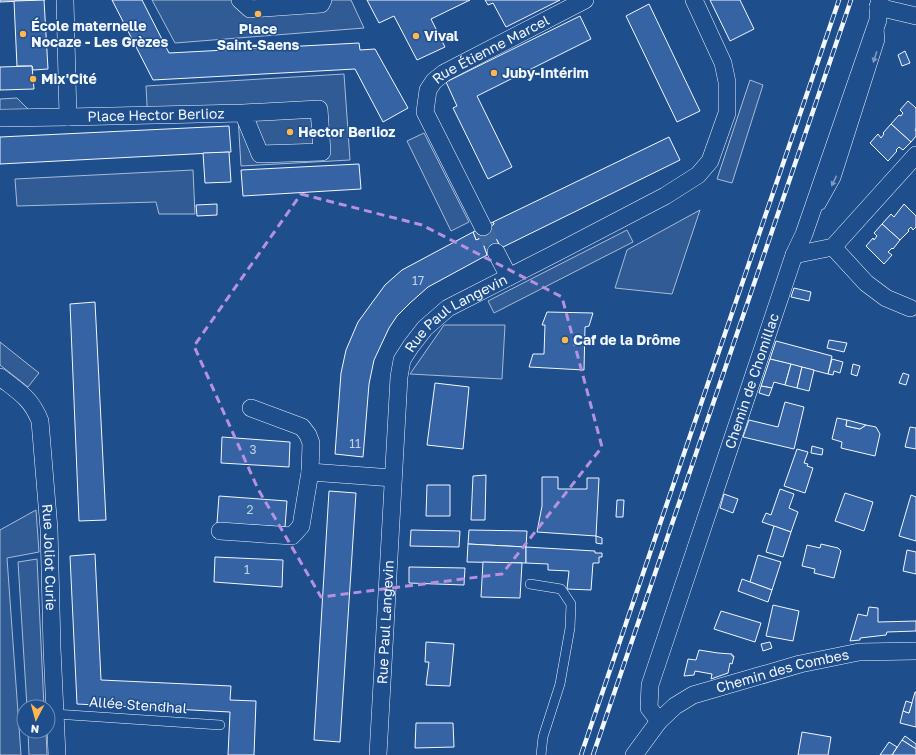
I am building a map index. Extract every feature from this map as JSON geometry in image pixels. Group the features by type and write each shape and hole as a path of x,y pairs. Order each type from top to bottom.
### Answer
{"street":[{"path":"0,118 68,117 65,0"},
{"path":"240,0 250,9 321,4 323,0"},
{"name":"Rue Étienne Marcel","path":"483,227 425,112 428,90 434,81 444,73 585,0"},
{"name":"Rue Paul Langevin","path":"378,755 399,377 402,360 425,328 448,308 665,196 698,175 710,161 727,113 727,82 723,63 694,0"},
{"path":"879,9 916,16"},
{"name":"Chemin de Chomillac","path":"659,721 649,708 650,685 794,255 804,234 879,9"},
{"name":"Place Hector Berlioz","path":"68,117 243,113 319,109 322,152 260,154 243,113"},
{"path":"794,255 833,247 916,155"},
{"path":"833,247 866,283 886,298 910,308"},
{"path":"496,252 509,277"},
{"name":"Rue Joliot Curie","path":"0,377 28,398 40,421 49,529 55,699"},
{"path":"220,532 292,536 301,526 310,472 311,443 308,435 302,428 251,408"},
{"path":"310,472 393,478"},
{"name":"Chemin des Combes","path":"659,721 675,706 693,695 800,664 860,652 916,650"},
{"path":"634,755 659,721"},
{"name":"Rue Joliot Curie","path":"56,734 57,755"}],"lane":[{"path":"530,584 561,589 571,604 570,628 560,684 543,737 541,755"},
{"name":"Allée Stendhal","path":"56,714 220,725"}],"highlighted area":[{"path":"301,194 422,225 562,297 602,447 502,574 321,597 258,489 194,346"}],"shaded area":[{"name":"Place Saint-Saens","path":"152,0 351,0 364,28 175,43"},
{"path":"344,74 350,160 241,166 238,117 148,123 146,86"},
{"path":"750,80 763,85 732,183 717,179"},
{"path":"17,98 29,110 0,112 0,99"},
{"path":"424,133 469,222 451,231 407,141"},
{"path":"193,170 195,214 159,214 156,202 17,206 15,179"},
{"path":"700,210 672,294 615,288 627,250"},
{"path":"627,230 633,242 494,313 488,301"},
{"path":"444,325 505,325 502,379 410,374"},
{"path":"0,342 39,373 28,387 0,365"},
{"path":"36,510 39,552 7,558 17,699 16,739 20,739 21,755 0,755 0,530"},
{"path":"37,559 44,699 27,699 18,562"},
{"path":"28,739 46,739 47,755 29,755"}],"building":[{"path":"0,0 45,0 0,2"},
{"path":"44,0 48,69 33,70 32,66 17,66 14,1"},
{"path":"112,0 142,0 169,53 359,43 360,50 375,49 408,108 383,122 355,69 153,80"},
{"path":"367,0 470,0 431,19 445,47 417,60 394,16 379,23"},
{"path":"485,0 560,0 506,27 493,3 488,5"},
{"path":"710,0 740,0 754,29 730,41"},
{"path":"649,4 700,111 677,122 626,16"},
{"path":"580,16 591,39 477,96 512,167 488,179 453,108 457,106 446,82"},
{"path":"905,51 910,63 902,66 898,55"},
{"path":"32,66 34,89 0,90 0,67"},
{"path":"908,101 916,108 916,136 911,142 891,124 899,115 901,116 903,113 900,110"},
{"path":"891,124 911,142 903,150 899,147 888,161 870,143 878,134 881,138 884,134 883,133"},
{"path":"229,126 231,152 0,164 0,137"},
{"path":"669,137 680,160 501,248 490,227 494,224 493,222"},
{"path":"229,152 231,182 205,183 203,153"},
{"path":"359,164 361,189 243,196 241,170"},
{"path":"217,204 217,215 197,216 196,205"},
{"path":"904,204 916,216 916,227 913,230 911,227 900,240 882,224 891,214 894,217"},
{"path":"493,222 494,224 490,227 501,248 487,255 481,238 476,240 473,232"},
{"path":"882,224 900,240 893,249 892,248 888,252 892,255 884,264 866,246 873,238 874,240 877,236 874,233"},
{"path":"473,232 476,240 481,238 487,255 428,287 397,316 389,328 374,360 369,384 363,457 335,454 341,373 346,350 358,322 385,285 402,270"},
{"path":"794,288 811,292 809,301 791,297"},
{"path":"95,302 106,520 79,521 70,304"},
{"name":"Caf de la Drôme","path":"547,312 593,313 589,326 585,327 584,370 529,367 533,354 544,354 545,325 542,325"},
{"path":"829,340 847,343 844,352 827,348"},
{"path":"776,341 832,356 828,374 770,359"},
{"path":"770,359 791,364 785,385 774,382 772,388 761,386"},
{"path":"832,359 843,362 840,373 834,371 833,375 828,374"},
{"path":"791,364 802,367 797,388 785,385"},
{"path":"853,364 860,366 857,376 851,374"},
{"path":"802,367 814,370 809,391 797,388"},
{"path":"903,373 909,375 906,385 899,383"},
{"path":"435,383 469,387 463,449 427,445"},
{"path":"761,386 772,388 769,396 759,393"},
{"path":"785,402 804,407 794,449 743,437 749,420 778,427"},
{"path":"837,418 847,420 846,426 860,429 866,425 876,427 880,434 875,456 841,448 842,442 832,439"},
{"path":"847,420 866,425 860,429 846,426"},
{"path":"910,427 916,428 916,449 905,447"},
{"path":"222,437 290,442 289,467 221,463"},
{"path":"812,446 823,449 822,455 811,453"},
{"path":"797,449 808,452 804,463 813,468 805,493 784,486"},
{"path":"486,475 485,520 471,520 473,476"},
{"path":"542,477 558,477 558,489 587,489 587,478 599,478 596,536 537,532 542,506"},
{"path":"427,485 450,485 450,516 426,516"},
{"path":"780,489 794,494 789,508 798,512 791,532 762,522 766,513 771,515"},
{"path":"329,491 356,493 340,742 314,740"},
{"path":"845,493 873,502 864,531 835,521"},
{"path":"724,494 738,499 733,513 720,508"},
{"path":"911,495 916,497 916,541 899,536"},
{"path":"219,496 287,501 285,527 217,523"},
{"path":"617,500 624,500 623,517 616,517"},
{"path":"774,526 791,532 783,557 766,552"},
{"path":"411,530 460,531 459,547 410,546"},
{"path":"469,530 527,531 526,547 468,544"},
{"path":"596,536 602,538 602,544 596,543"},
{"path":"468,544 526,547 526,563 467,562"},
{"path":"821,544 838,548 841,551 834,578 814,573 815,569 802,566 807,545 820,548"},
{"path":"526,547 595,551 595,553 602,553 602,557 599,557 599,563 593,563 591,590 567,589 569,571 548,570 548,564 526,563"},
{"path":"907,550 916,552 916,574 903,571"},
{"path":"95,554 101,680 231,686 230,700 256,701 254,755 228,755 230,712 77,704 70,556"},
{"path":"758,555 781,562 772,590 750,582"},
{"path":"215,557 283,560 282,587 214,582"},
{"path":"483,562 522,563 520,598 481,597"},
{"path":"409,567 465,568 464,585 409,583"},
{"path":"742,579 772,590 768,602 738,591"},
{"path":"773,605 799,611 793,641 766,636"},
{"path":"869,607 878,608 878,622 916,621 916,631 887,632 886,635 860,638 860,640 850,641 858,614 867,616"},
{"path":"721,611 761,623 755,642 714,629"},
{"path":"426,642 454,644 450,686 426,685 429,662 425,662"},
{"path":"770,642 772,648 763,651 761,644"},
{"path":"699,650 732,654 732,656 734,656 732,664 730,663 728,673 711,679 712,674 695,671 694,675 684,676 688,659 696,660"},
{"path":"915,692 916,727 900,723 903,711 909,713"},
{"path":"906,701 912,703 909,713 903,711"},
{"path":"416,723 453,723 454,747 415,748"},
{"path":"802,732 831,737 828,755 798,755"},
{"path":"905,736 916,744 916,749 902,740"},
{"path":"902,740 916,749 916,755 892,755"},
{"path":"889,742 897,747 892,755 880,755"}],"tunnel":[{"path":"483,227 496,252"}],"railway":[{"path":"581,755 839,0"},
{"path":"593,755 851,0"}],"place":[{"name":"Place Saint-Saens","path":"258,14"},
{"name":"École maternelle Nocaze - Les Grèzes","path":"23,34"},
{"name":"Vival","path":"416,36"},
{"name":"Juby-Intérim","path":"494,73"},
{"name":"Mix'Cité","path":"33,79"},
{"name":"Hector Berlioz","path":"290,132"},
{"name":"Caf de la Drôme","path":"565,340"}]}
